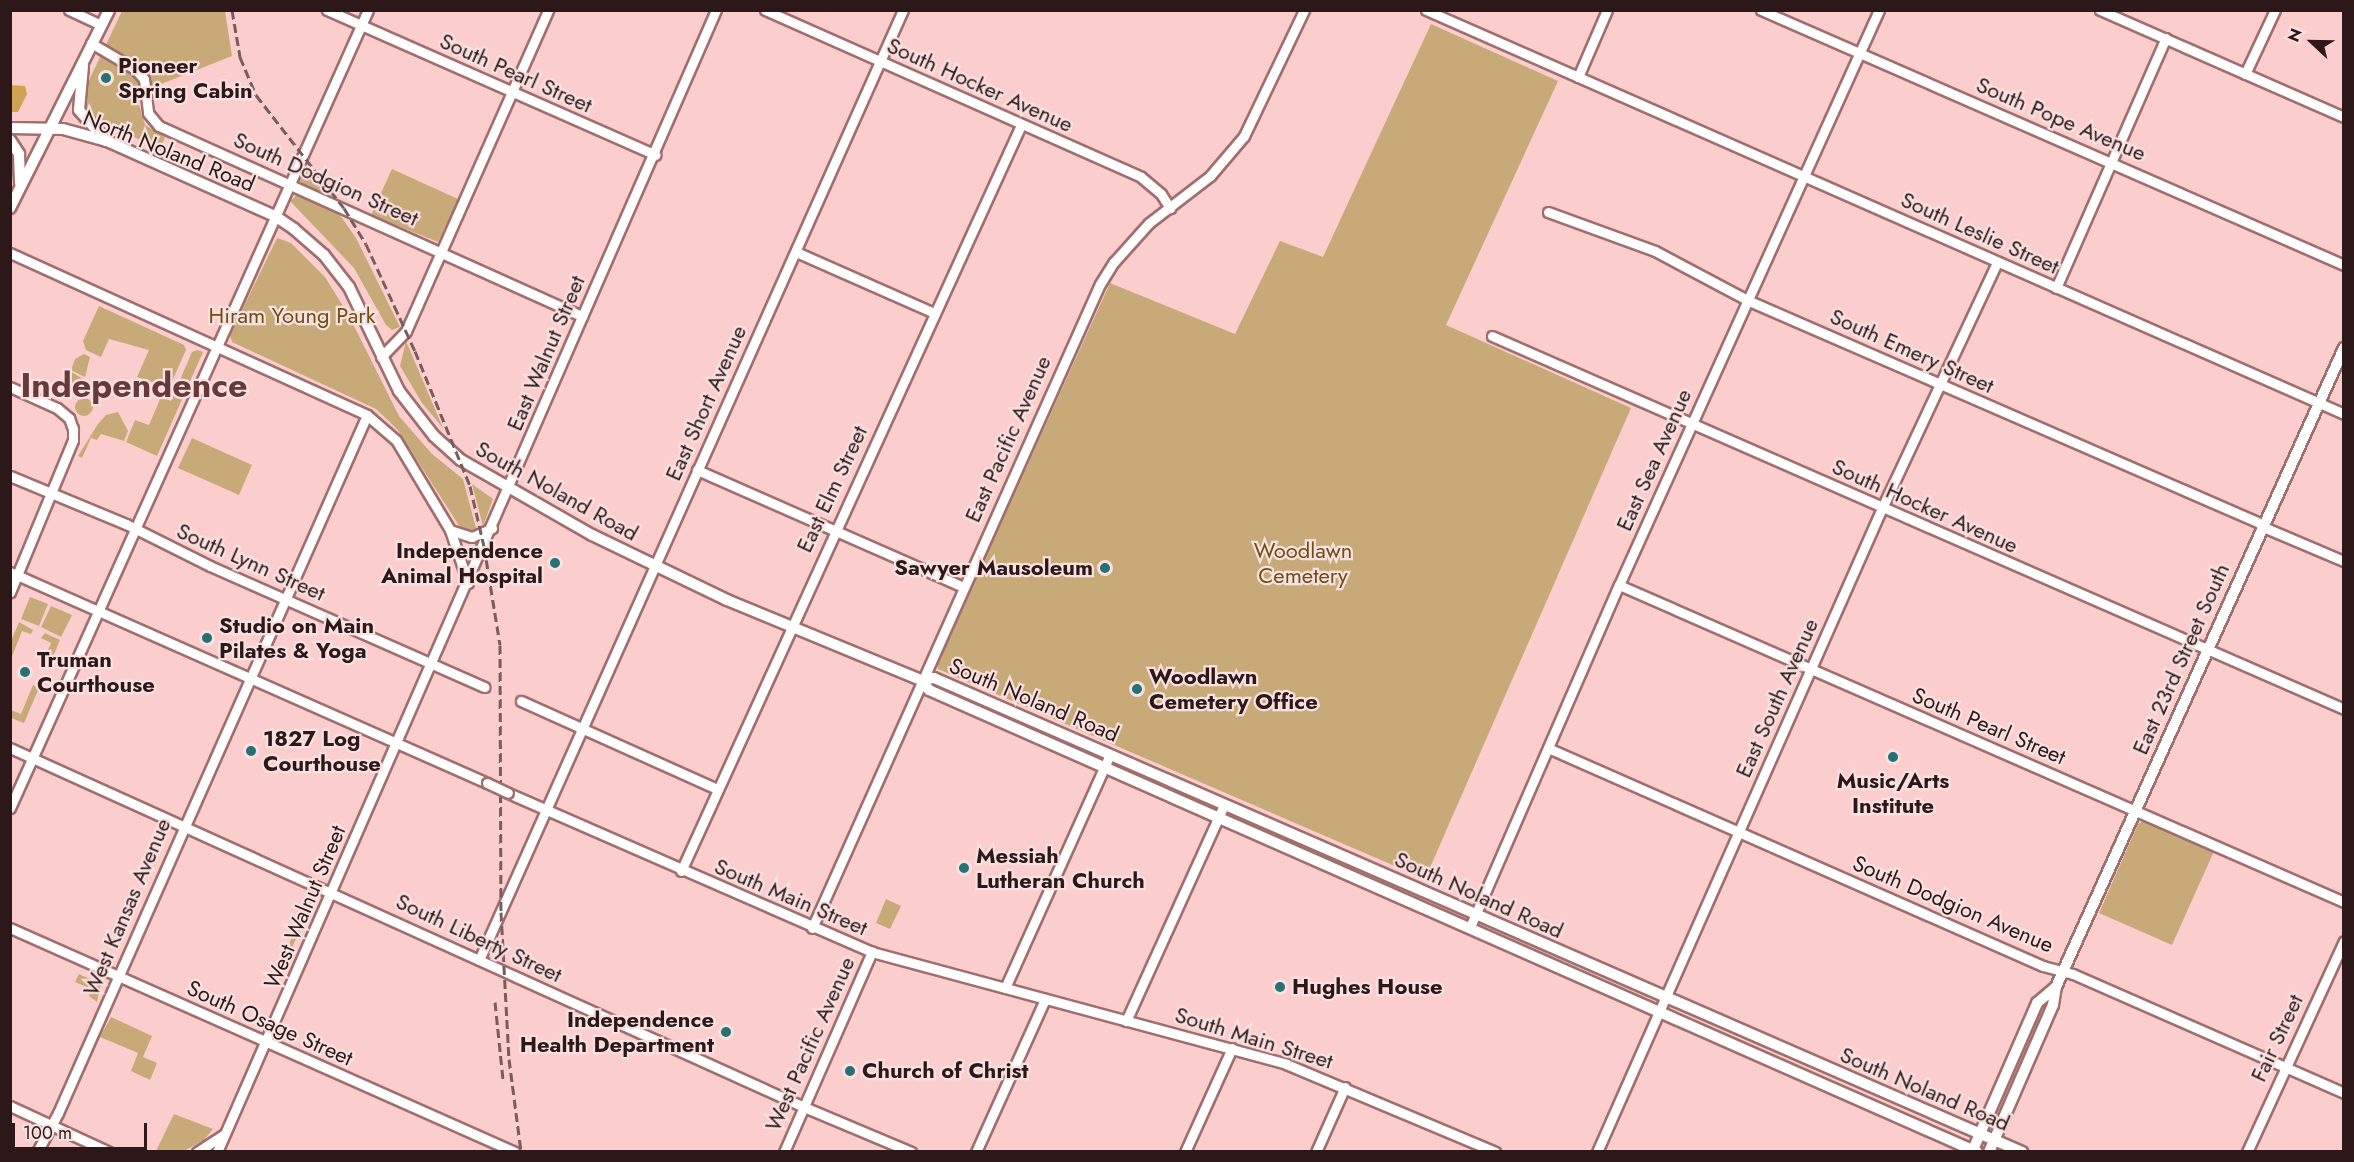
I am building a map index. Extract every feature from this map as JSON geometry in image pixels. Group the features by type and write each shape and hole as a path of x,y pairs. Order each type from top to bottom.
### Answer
{"main road":[{"path":"10,208 109,10"},
{"path":"85,55 79,110 107,141"},
{"name":"North Noland Road","path":"10,128 48,128 107,141 275,216"},
{"path":"10,140 19,154 20,188"},
{"name":"South Noland Road","path":"275,216 308,240 337,270 409,407 434,436 461,460 510,489 655,567 921,680 929,690 1974,1151"},
{"name":"East 23rd Street South","path":"1989,1152 2053,1005 2056,987 2063,971 2343,348"},
{"name":"South Noland Road","path":"921,680 934,678 2022,1152"},
{"name":"East 23rd Street South","path":"1974,1151 2037,1002 2056,987"}],"street":[{"path":"69,10 101,25"},
{"name":"South Pearl Street","path":"327,10 654,155"},
{"path":"10,808 368,10"},
{"path":"381,357 406,331 548,10"},
{"name":"East Walnut Street","path":"398,743 716,10"},
{"name":"South Hocker Avenue","path":"765,10 1142,177 1161,194 1170,208"},
{"name":"East Short Avenue","path":"479,960 903,10"},
{"name":"East Pacific Avenue","path":"812,928 1100,284 1131,243 1210,176 1244,136 1304,10"},
{"path":"1426,10 1578,77 1607,10"},
{"name":"South Pope Avenue","path":"1761,10 2343,265"},
{"name":"East Sea Avenue","path":"1470,927 1691,425 1879,10"},
{"path":"2100,10 2343,117"},
{"path":"2245,74 2275,10"},
{"path":"2056,288 2166,38"},
{"name":"South Dodgion Street","path":"91,43 144,79 148,113 159,126 582,316"},
{"name":"South Leslie Street","path":"1578,77 2343,414"},
{"name":"East Elm Street","path":"681,871 834,531 1022,125"},
{"name":"South Emery Street","path":"1548,212 1655,251 1747,300 2343,561"},
{"path":"796,252 934,314"},
{"path":"10,254 367,415 396,440 450,530 468,583"},
{"name":"East South Avenue","path":"1597,1152 1882,508 1997,262"},
{"name":"South Hocker Avenue","path":"1492,336 2343,709"},
{"path":"10,387 57,408 69,418 73,441 13,574 10,592"},
{"name":"West Kansas Avenue","path":"37,1152 49,1124 63,1103 116,976 367,415"},
{"path":"697,470 963,587"},
{"name":"South Lynn Street","path":"10,476 134,529 484,687"},
{"path":"450,530 472,537 492,528"},
{"name":"South Main Street","path":"13,574 250,677 681,871 872,952 1232,1048 1345,1087 1495,1152"},
{"name":"South Pearl Street","path":"1620,585 2343,902"},
{"path":"520,701 717,789"},
{"name":"West Walnut Street","path":"218,1152 398,743"},
{"name":"South Liberty Street","path":"10,748 804,1107 911,1152"},
{"name":"South Dodgion Avenue","path":"1548,748 2343,1093"},
{"path":"1005,988 1110,754"},
{"path":"1126,1021 1224,805"},
{"name":"South Osage Street","path":"10,928 514,1152"},
{"name":"Fair Street","path":"2247,1152 2343,941"},
{"name":"West Pacific Avenue","path":"784,1152 872,952"},
{"path":"976,1152 1046,999"},
{"path":"1185,1152 1232,1048"},
{"path":"1316,1152 1345,1087"},
{"path":"10,1106 109,1152"},
{"path":"197,1152 225,1134"}],"green space":[{"path":"122,11 225,11 232,56 136,94 145,125 165,137 160,150 85,112 82,95"},
{"name":"Woodlawn Cemetery","path":"1431,24 1558,81 1446,325 1631,408 1425,879 938,669 937,664 1110,283 1235,334 1280,241 1323,257"},
{"path":"305,166 331,198 303,186 300,180"},
{"path":"392,169 458,199 438,242 371,215"},
{"path":"297,195 337,211 356,238 400,327 392,330 386,325 354,268 290,201"},
{"name":"Hiram Young Park","path":"277,238 291,243 325,277 348,314 399,416 432,454 463,479 477,532 460,527 397,429 376,409 232,342 230,335"},
{"path":"99,306 184,345 186,350 169,388 137,377 149,350 109,339 101,357 86,350 83,341"},
{"path":"406,341 443,428 422,403 400,366"},
{"path":"197,350 203,352 157,456 126,442 135,420 149,425 161,397 171,401 192,352"},
{"path":"84,354 90,357 85,377 71,370 75,359"},
{"path":"70,371 94,386 58,398"},
{"path":"84,398 90,401 93,407 90,413 84,416 78,413 75,407 78,401"},
{"path":"118,412 128,431 124,441 101,434 97,440 91,438 82,458 78,456 106,415"},
{"path":"192,438 252,465 239,495 178,468"},
{"path":"472,484 493,499 483,526"},
{"path":"30,597 48,604 39,626 21,619"},
{"path":"51,606 72,615 61,637 41,627"},
{"path":"19,622 33,630 31,634 22,631 11,659 11,641"},
{"path":"45,633 60,640 49,666 42,663 51,643 41,638"},
{"path":"33,685 39,688 24,723 11,718 11,710 21,714"},
{"path":"2146,819 2215,849 2172,945 2099,913 2138,824"},
{"path":"310,896 312,903 287,959 284,956"},
{"path":"886,899 901,906 890,929 876,923"},
{"path":"79,974 101,984 97,1002 89,996 92,989 75,982"},
{"path":"111,1017 152,1036 143,1057 157,1063 150,1080 131,1071 138,1053 100,1037"},
{"path":"174,1114 213,1129 204,1140 184,1151 156,1151"}],"shaded area":[{"path":"10,85 25,86 27,94 18,112 11,112"}],"railway":[{"path":"232,10 240,57 256,95 344,208 366,244 415,351 470,486 484,546 500,645 501,912 509,1059 521,1152"},
{"path":"495,1002 503,1080"}],"place":[{"name":"Pioneer Spring Cabin","path":"106,78"},
{"name":"Independence Animal Hospital","path":"555,563"},
{"name":"Sawyer Mausoleum","path":"1105,568"},
{"name":"Studio on Main Pilates & Yoga","path":"207,638"},
{"name":"Truman Courthouse","path":"25,672"},
{"name":"Woodlawn Cemetery Office","path":"1137,689"},
{"name":"1827 Log Courthouse","path":"251,751"},
{"name":"Music/Arts Institute","path":"1893,757"},
{"name":"Messiah Lutheran Church","path":"964,868"},
{"name":"Hughes House","path":"1280,987"},
{"name":"Independence Health Department","path":"726,1032"},
{"name":"Church of Christ","path":"850,1071"}],"district":[{"name":"Independence","path":"134,386"}]}
